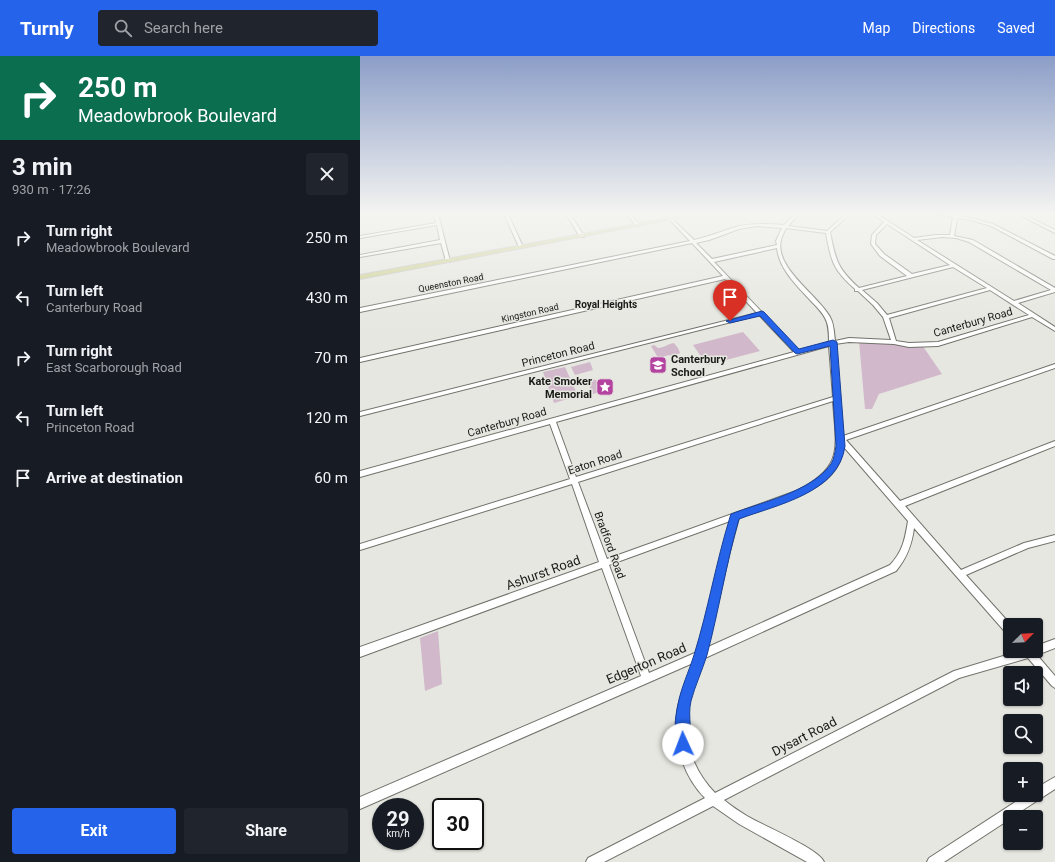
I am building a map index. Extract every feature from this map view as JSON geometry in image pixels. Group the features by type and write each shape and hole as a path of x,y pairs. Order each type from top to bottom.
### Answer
{"main road":[{"path":"360,278 497,252"}],"street":[{"path":"360,256 384,252"},
{"path":"446,252 448,261"},
{"name":"Queenston Road","path":"360,310 647,252"},
{"path":"703,252 762,313 797,352"},
{"path":"711,261 753,252"},
{"path":"780,252 790,276 827,317 833,342 838,426 841,439 1003,623"},
{"path":"832,252 833,258 844,278 875,304 886,317 894,342"},
{"path":"879,252 911,276"},
{"path":"933,252 1055,329"},
{"path":"990,252 1055,290"},
{"path":"1043,252 1055,258"},
{"path":"857,290 954,265"},
{"name":"Kingston Road","path":"360,360 726,277"},
{"path":"886,317 991,288"},
{"path":"1013,303 1055,290"},
{"name":"Princeton Road","path":"360,414 762,313"},
{"name":"Canterbury Road","path":"360,474 833,342 848,340 894,342 909,345 938,344 1032,315"},
{"path":"841,439 1055,366"},
{"name":"Eaton Road","path":"360,547 836,398"},
{"name":"Bradford Road","path":"552,420 646,678"},
{"name":"Ashurst Road","path":"360,652 799,493 816,484 835,466 839,454 841,439"},
{"path":"899,505 1055,443"},
{"path":"735,517 726,545 701,655 684,702 682,716 683,744 690,768 704,789 714,799 731,812 818,862"},
{"name":"Edgerton Road","path":"360,802 701,655 893,568 902,558 908,543 912,520"},
{"path":"960,574 1027,544 1055,538"},
{"name":"Dysart Road","path":"1043,648 1055,643"},
{"name":"Dysart Road","path":"592,862 957,674 1012,658"},
{"path":"1037,658 1055,682"},
{"path":"1043,790 1055,782"},
{"path":"933,862 1025,802"}],"shaded area":[{"path":"743,332 760,351 707,365 693,345"},
{"path":"859,341 922,345 942,374 879,394 872,409 865,409"},
{"path":"674,343 680,353 665,356 663,357 664,360 660,361 651,346 654,345 660,348"},
{"path":"590,362 593,370 575,375 571,367"},
{"path":"565,367 578,396 554,403 543,372"},
{"path":"587,380 596,380 598,385 604,386 606,390 593,394"},
{"path":"438,631 442,684 425,691 420,638"}],"place":[{"name":"Canterbury School","path":"658,365"},
{"name":"Kate Smoker Memorial","path":"605,387"}],"district":[{"name":"Royal Heights","path":"606,304"}],"route":[{"path":"683,744 682,716 684,702 701,655 726,545 735,517 811,488 835,466 839,454 841,439 838,426 833,342 797,352 762,313 730,321"}]}
